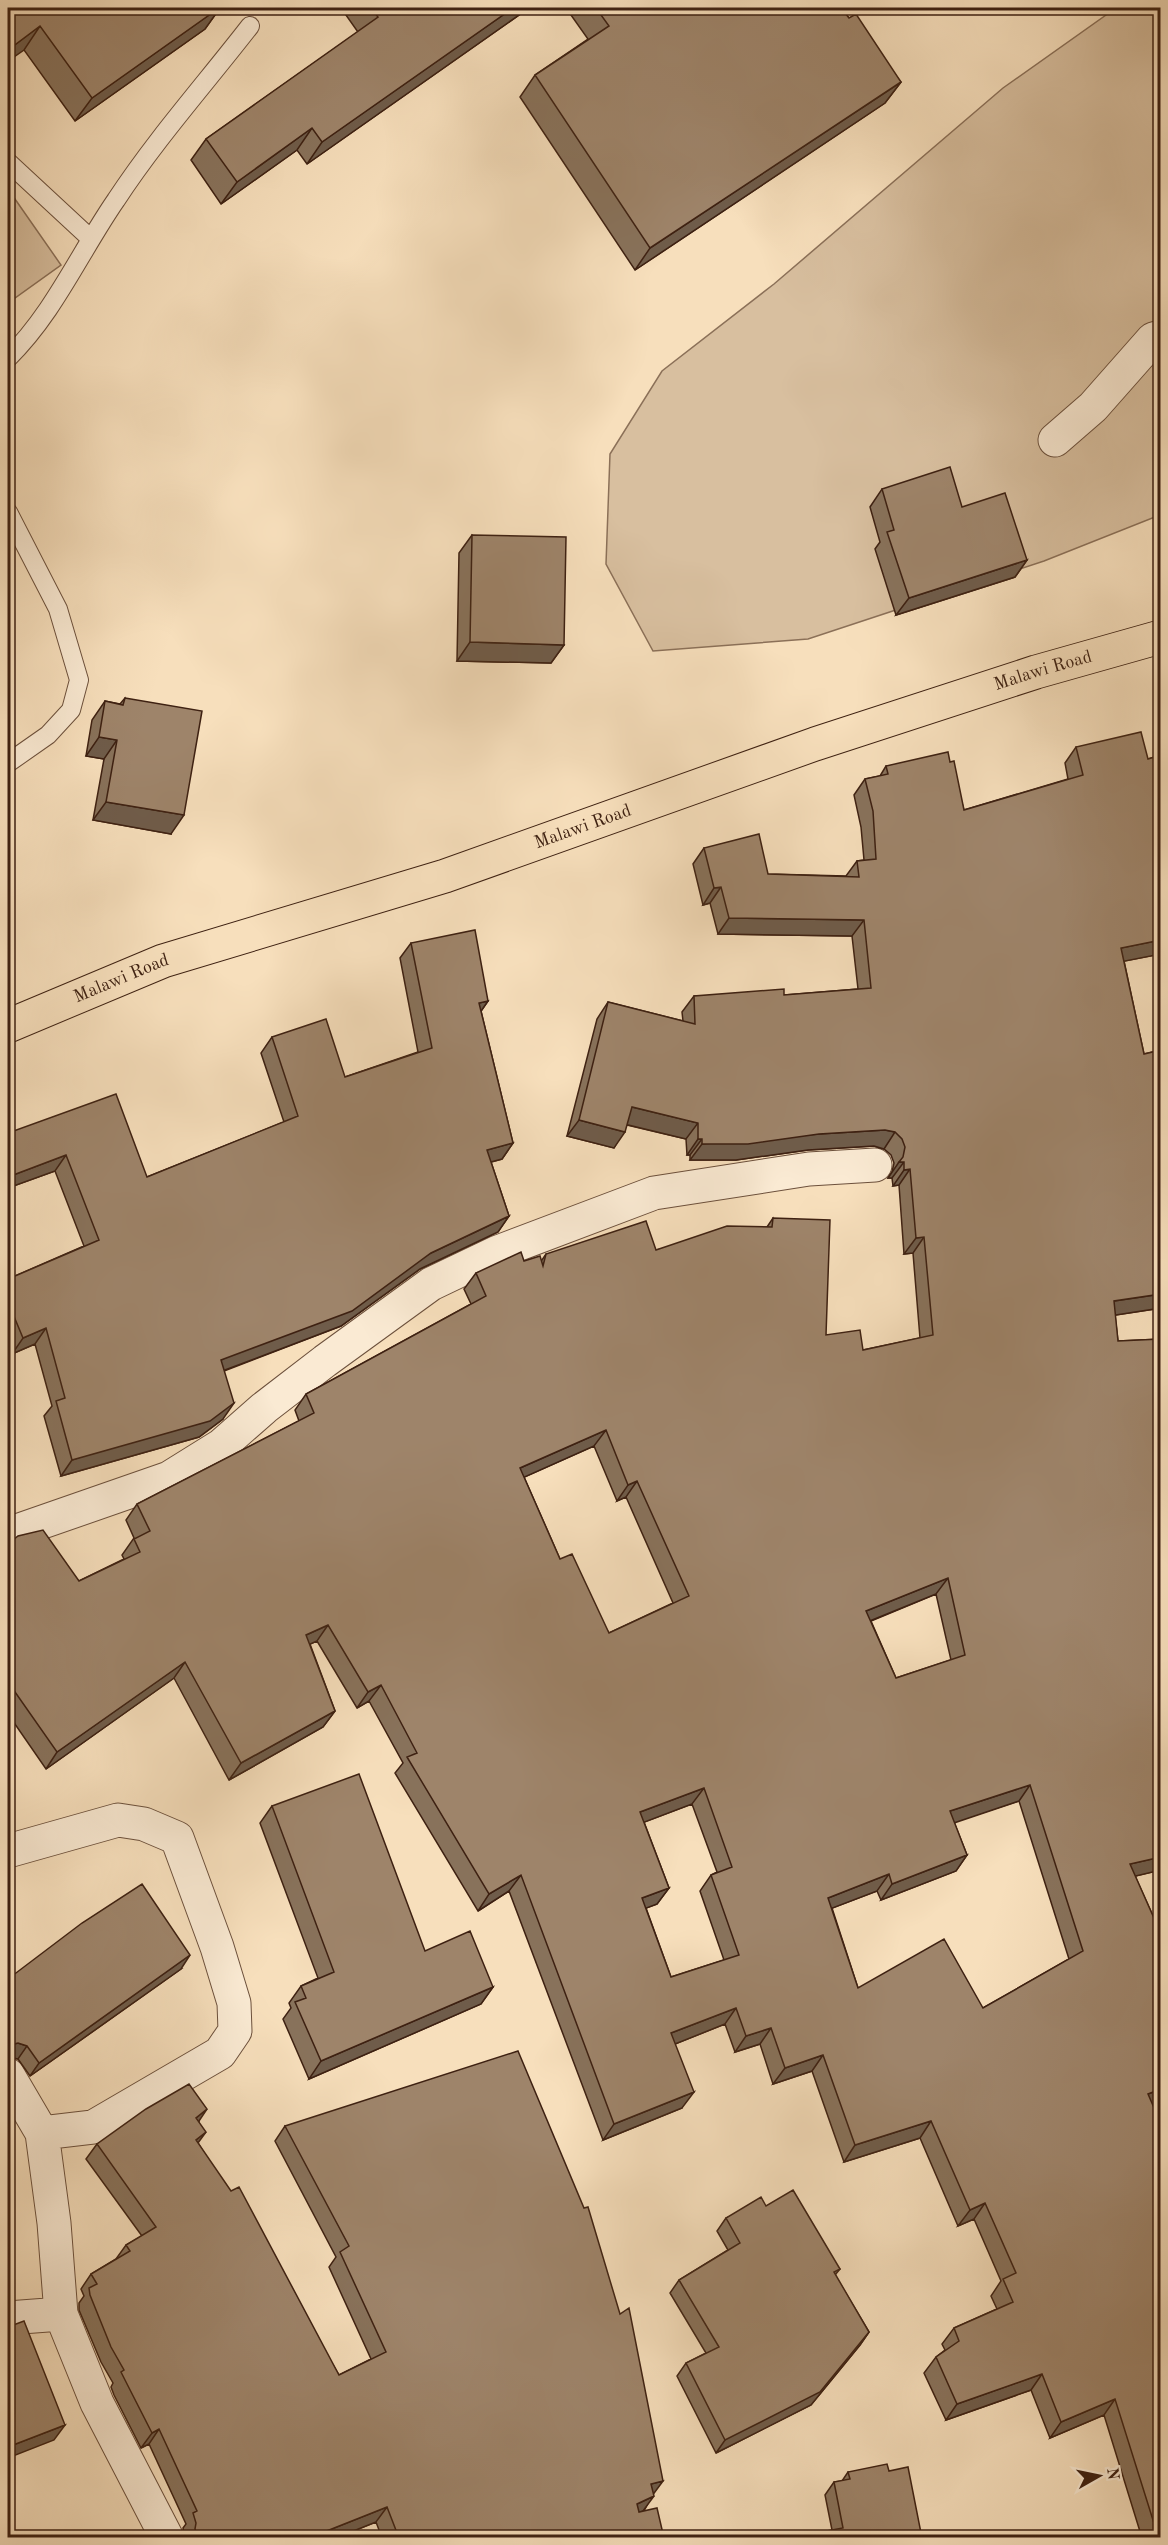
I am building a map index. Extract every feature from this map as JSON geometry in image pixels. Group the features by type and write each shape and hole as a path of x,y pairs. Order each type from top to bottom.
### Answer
{"main road":[{"name":"Malawi Road","path":"8,1026 163,962 445,876 815,744 1035,672 1161,637"}],"street":[{"path":"1055,440 1094,406 1153,339 1161,338"},
{"path":"8,1534 169,1478 222,1445 316,1368 431,1284 498,1252 654,1193 809,1169 875,1165"},
{"path":"8,1851 118,1820 144,1824 177,1838 217,1947 234,2003 235,2031 220,2053 93,2127 42,2133"},
{"path":"8,2075 42,2133 55,2234 61,2314 97,2403 167,2538"},
{"path":"8,2318 61,2314"}],"lane":[{"path":"8,358 45,314 115,200 141,164 250,26"},
{"path":"8,162 91,239"},
{"path":"8,512 58,609 79,680 71,711 48,735 8,763"}],"shaded area":[{"path":"1116,8 1160,8 1160,515 1044,561 808,639 653,651 606,564 610,454 662,371 774,284 1003,88"},
{"path":"8,189 61,265 8,303"}],"building":[{"path":"8,8 219,8 92,98 40,26 8,50"},
{"path":"371,8 513,8 322,142 312,128 237,182 206,139 378,17"},
{"path":"596,8 841,8 849,18 856,14 901,82 650,248 535,75 609,26"},
{"path":"950,467 962,507 1005,493 1027,560 909,598 887,532 894,530 882,489"},
{"path":"472,535 566,537 564,645 470,642"},
{"path":"125,698 202,711 184,815 106,802 117,740 99,737 105,701 123,705"},
{"path":"1141,732 1148,759 1161,755 1161,940 1121,948 1144,1054 1161,1050 1161,1294 1114,1301 1118,1341 1161,1339 1161,1857 1130,1864 1161,1934 1161,2089 1148,2094 1161,2124 1161,2538 1155,2538 1158,2536 1115,2399 1061,2422 1042,2374 957,2404 936,2357 959,2341 954,2328 1013,2302 1003,2279 1016,2273 985,2203 970,2210 931,2121 855,2145 823,2055 785,2068 771,2028 746,2036 736,2008 671,2033 694,2092 614,2124 521,1875 489,1894 407,1757 417,1753 381,1685 368,1692 328,1625 306,1635 335,1711 241,1763 185,1662 57,1752 8,1682 8,1544 18,1536 43,1530 79,1581 140,1552 134,1539 150,1531 137,1504 314,1413 306,1394 486,1296 476,1273 521,1252 524,1261 540,1256 543,1266 546,1254 646,1221 656,1250 727,1226 772,1227 773,1218 830,1220 826,1335 860,1330 863,1350 933,1335 924,1237 916,1238 910,1169 904,1170 904,1162 899,1162 903,1157 905,1147 902,1139 895,1132 885,1130 819,1134 748,1144 702,1144 702,1139 698,1139 698,1123 632,1107 625,1132 579,1120 608,1002 695,1024 694,996 784,989 784,995 871,988 864,920 729,918 721,887 714,888 704,848 759,834 768,874 859,877 857,861 876,859 873,811 865,779 888,774 886,766 948,752 950,762 954,761 964,810 1083,775 1076,747","holes":["606,1430 628,1485 637,1481 689,1596 609,1633 572,1554 560,1559 520,1468","948,1578 965,1655 896,1678 866,1611","1030,1785 1083,1951 983,2008 944,1939 858,1988 828,1898 889,1874 892,1884 967,1855 950,1811","704,1788 732,1867 711,1875 739,1955 671,1977 642,1898 669,1888 640,1812"]},
{"path":"475,930 488,1001 479,1003 513,1143 487,1150 509,1216 431,1253 352,1311 221,1360 234,1403 210,1421 72,1460 56,1401 65,1398 46,1328 23,1338 8,1302 8,1279 99,1240 66,1155 8,1177 8,1133 116,1094 147,1177 298,1116 272,1037 326,1019 345,1077 432,1048 411,943"},
{"path":"359,1774 425,1951 470,1931 493,1987 321,2061 295,2002 306,1998 301,1986 334,1972 272,1806"},
{"path":"142,1884 190,1955 39,2063 27,2046 18,2043 10,2045 8,2041 8,1979 82,1923"},
{"path":"518,2051 584,2208 588,2207 620,2314 629,2308 663,2481 651,2484 654,2496 637,2504 639,2512 657,2508 664,2538 399,2538 387,2507 309,2538 198,2538 193,2513 197,2511 159,2429 152,2433 121,2372 124,2370 111,2347 90,2295 89,2288 97,2284 91,2274 130,2251 126,2245 156,2227 97,2144 146,2109 189,2084 207,2109 196,2118 206,2132 196,2140 231,2191 239,2187 339,2375 386,2352 340,2252 349,2246 285,2126"},
{"path":"793,2190 840,2269 834,2272 869,2332 820,2392 725,2440 686,2363 719,2347 679,2280 740,2243 726,2218 761,2197 766,2206"},
{"path":"24,2321 65,2425 8,2447 8,2327"},
{"path":"887,2464 889,2471 908,2467 922,2538 788,2538 843,2528 834,2482 850,2479 848,2472"}]}
